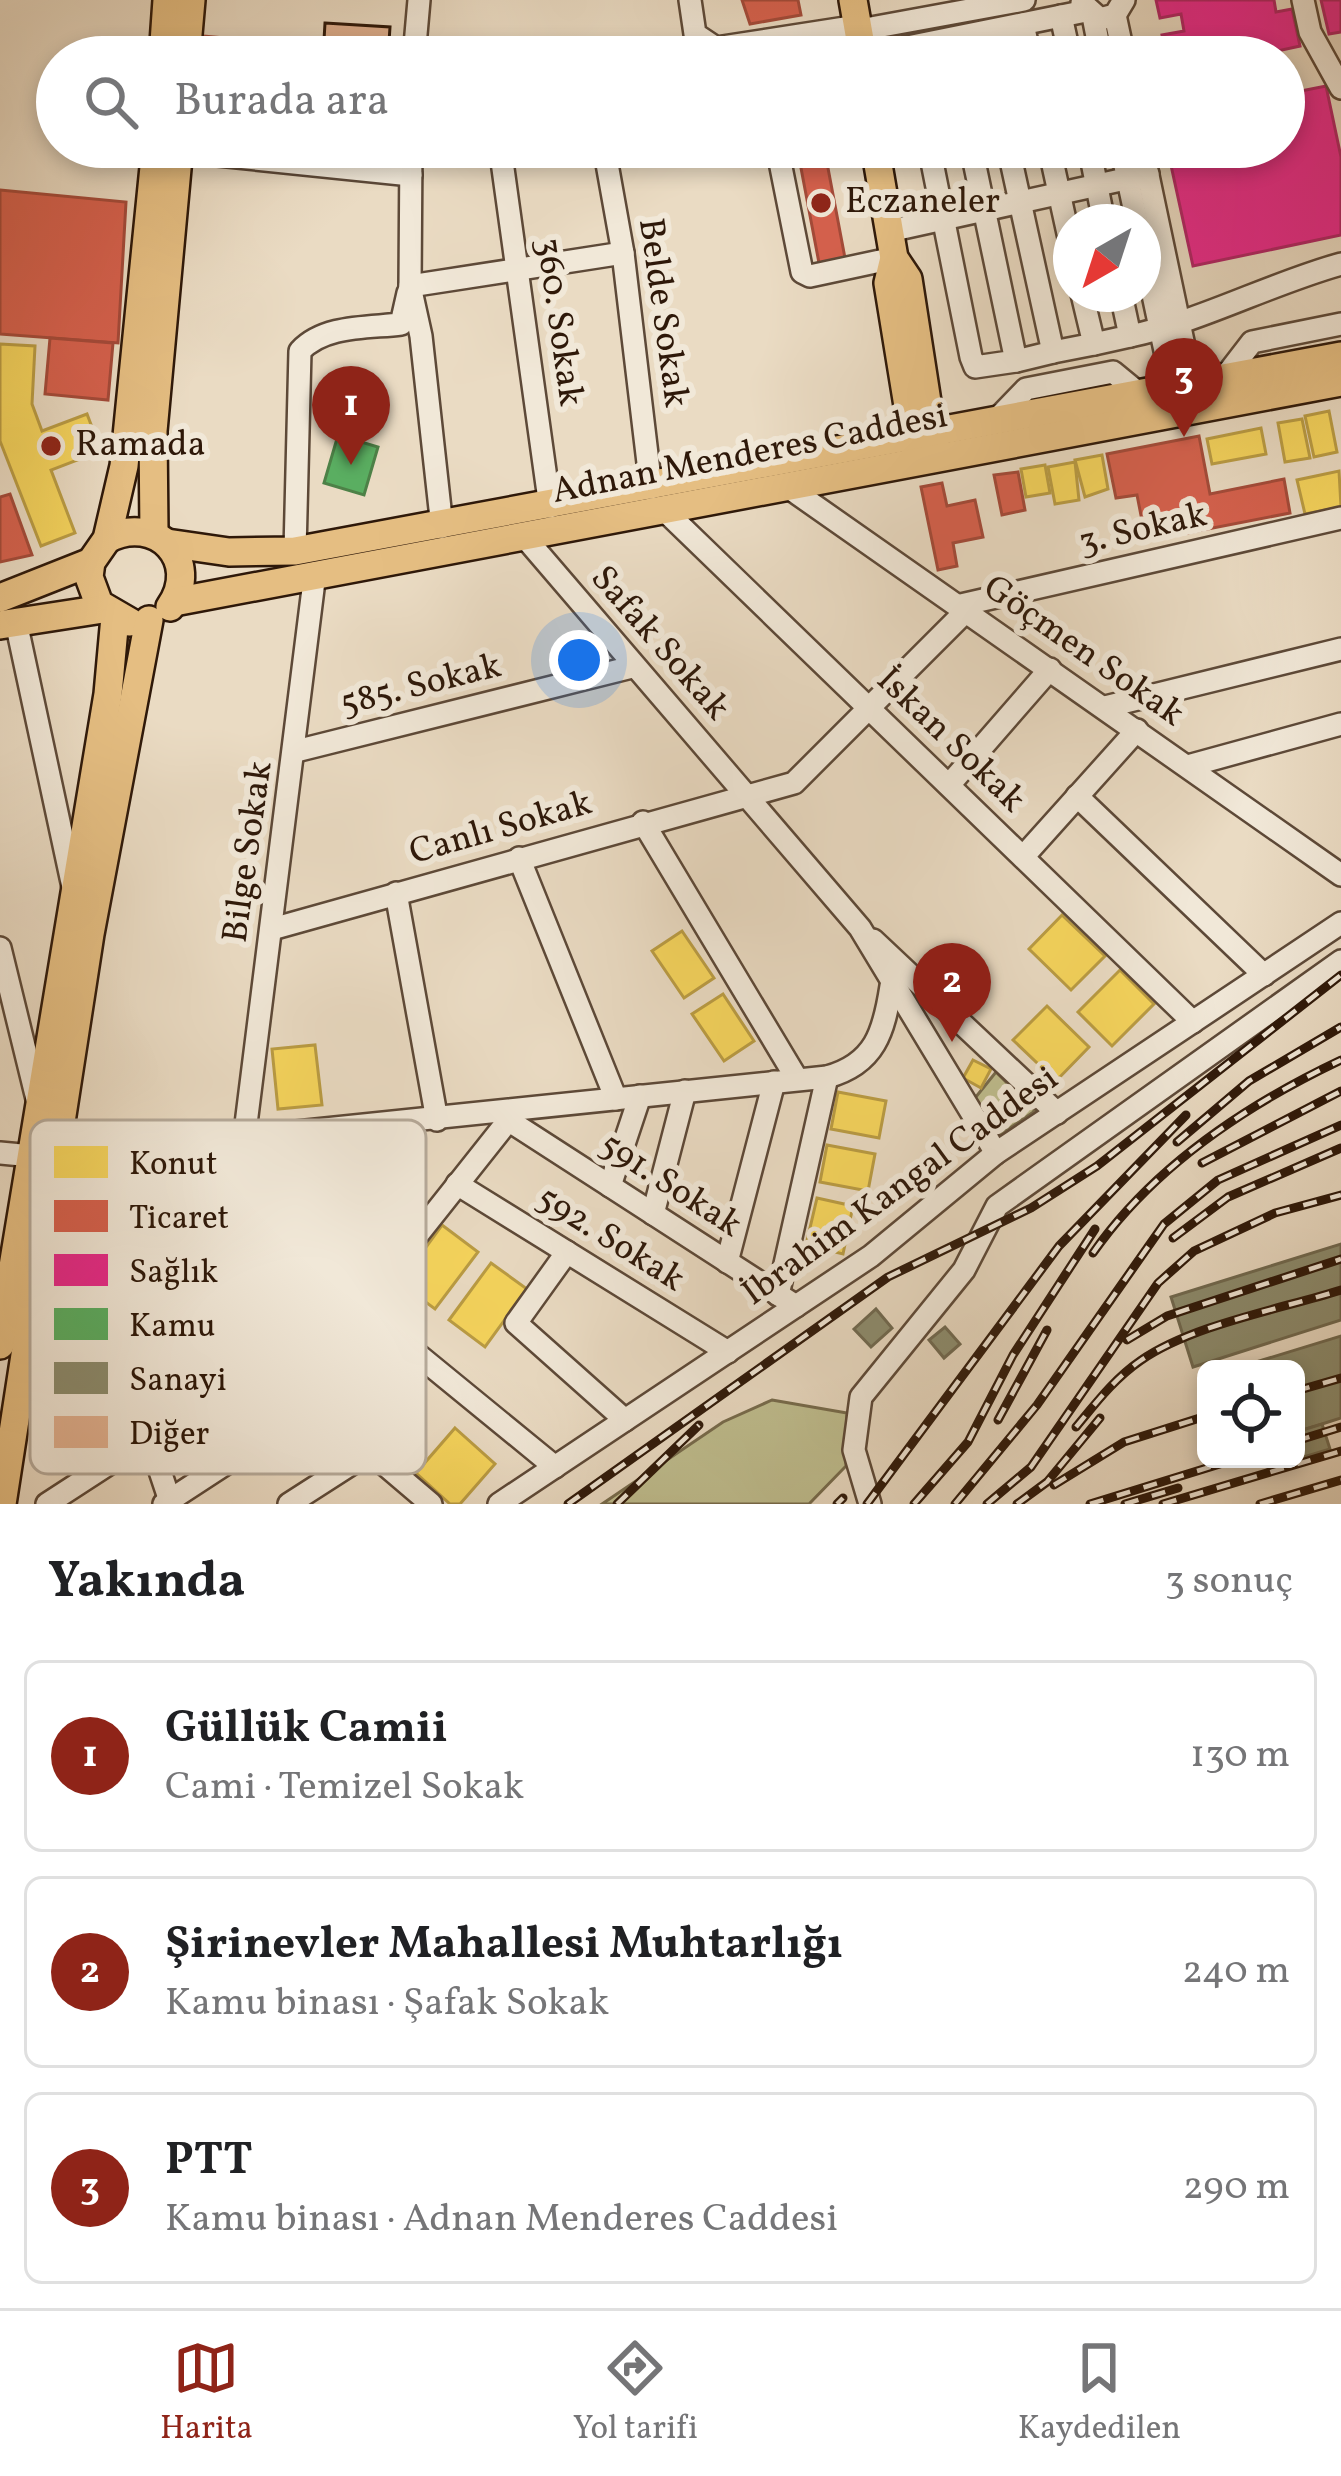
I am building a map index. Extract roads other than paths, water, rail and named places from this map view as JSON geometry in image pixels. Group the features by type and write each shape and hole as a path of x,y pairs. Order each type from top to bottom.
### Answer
{"main road":[{"path":"164,36 167,0"},
{"path":"188,36 191,0"},
{"path":"0,598 91,562 107,539 131,421 168,168"},
{"path":"50,1120 149,620 174,602 181,564 160,537 153,431 170,168"},
{"path":"878,168 891,244 889,284 904,388 924,447"},
{"path":"891,244 908,279 921,360 924,447"},
{"name":"Adnan Menderes Caddesi","path":"160,537 229,552 295,551 550,507 785,485 924,447 987,422 1341,356"},
{"name":"Adnan Menderes Caddesi","path":"921,360 942,401 987,422"},
{"name":"Adnan Menderes Caddesi","path":"174,602 522,534 862,447 924,447 1341,382"},
{"path":"862,447 899,426 904,388"},
{"path":"107,539 135,530 160,537"},
{"path":"40,1120 108,694 109,613 92,591 91,562"},
{"path":"8,624 109,613 149,620"},
{"path":"0,1345 30,1213"},
{"path":"2,1504 30,1266"}],"street":[{"path":"415,36 418,0"},
{"path":"691,0 698,36"},
{"path":"859,34 991,3 1024,0"},
{"path":"1303,0 1310,32 1340,78"},
{"path":"978,36 1100,8 1114,36"},
{"path":"1061,16 1065,36"},
{"path":"1023,24 1026,36"},
{"path":"986,32 987,36"},
{"path":"349,168 411,175"},
{"path":"295,551 300,351 311,339 337,331 401,324 410,286 411,168"},
{"name":"360. Sokak","path":"503,168 550,507"},
{"name":"Belde Sokak","path":"608,168 656,498"},
{"path":"781,168 802,272 810,276 944,219 1138,176"},
{"path":"933,168 976,367 1170,327 1280,280 1341,264"},
{"path":"975,168 1016,361"},
{"path":"1012,168 1053,352"},
{"path":"1053,168 1061,204"},
{"path":"1093,168 1100,204"},
{"path":"1133,168 1182,386"},
{"path":"1137,204 1139,168"},
{"path":"410,286 623,253"},
{"path":"410,286 421,336 442,527"},
{"path":"1161,301 1170,327"},
{"path":"1086,312 1094,344"},
{"path":"1124,312 1130,337"},
{"path":"1225,377 1252,342 1341,324"},
{"name":"Göçmen Sokak","path":"785,485 1341,875"},
{"name":"İskan Sokak","path":"656,498 1193,1022"},
{"name":"3. Sokak","path":"964,608 1341,518"},
{"name":"Safak Sokak","path":"522,534 860,928"},
{"name":"Bilge Sokak","path":"247,1120 315,573"},
{"name":"Canlı Sokak","path":"272,929 794,783 871,710 964,608"},
{"path":"8,624 74,893"},
{"path":"1105,707 1341,649"},
{"name":"585. Sokak","path":"296,752 632,667"},
{"path":"949,785 1050,668"},
{"path":"1188,766 1341,724"},
{"path":"1023,857 1137,730"},
{"path":"1078,796 1264,974"},
{"path":"643,822 786,1080 728,1262"},
{"path":"519,858 616,1099"},
{"path":"396,893 437,1120"},
{"name":"İbrahim Kangal Caddesi","path":"500,1504 728,1352 787,1300 871,1256 996,1153 1341,923"},
{"path":"860,928 996,1153"},
{"path":"860,928 1057,1112"},
{"path":"0,948 39,1109"},
{"path":"870,1504 854,1450 861,1397 964,1270 997,1207 1341,961"},
{"path":"426,1121 512,1116 640,1096 827,1077 851,1070 871,1052 884,1030 891,986"},
{"path":"787,1300 827,1077"},
{"path":"652,1214 685,1091"},
{"path":"610,1186 640,1096"},
{"path":"426,1222 512,1116"},
{"name":"591. Sokak","path":"512,1116 610,1186 787,1300"},
{"path":"0,1153 30,1155"},
{"name":"592. Sokak","path":"458,1184 728,1352"},
{"path":"567,1252 516,1323 625,1420"},
{"path":"426,1361 555,1467"},
{"path":"47,1504 91,1474"},
{"path":"169,1502 211,1474"},
{"path":"289,1504 336,1474"},
{"path":"393,1474 422,1501"}],"railway":[{"path":"568,1504 888,1277 1031,1208 1097,1166 1341,975"},
{"path":"1177,1142 1249,1081 1341,1027"},
{"path":"1093,1253 1144,1193 1205,1141 1271,1097 1341,1060"},
{"path":"1202,1163 1341,1091"},
{"path":"867,1504 1059,1246 1186,1115"},
{"path":"955,1504 1037,1405 1164,1224 1218,1180 1341,1125"},
{"path":"1173,1238 1228,1197 1341,1148"},
{"path":"987,1504 1031,1467 1158,1283 1194,1251 1275,1213 1341,1195"},
{"path":"914,1504 968,1442 1013,1355 1095,1229"},
{"path":"1127,1340 1167,1316 1341,1259"},
{"path":"1076,1427 1122,1376 1161,1348 1210,1328 1341,1290"},
{"path":"998,1420 1047,1330"},
{"path":"1305,1388 1341,1378"},
{"path":"1017,1504 1047,1482 1100,1418"},
{"path":"1054,1485 1124,1442 1197,1419"},
{"path":"617,1504 699,1425"},
{"path":"1305,1438 1341,1427"},
{"path":"1163,1504 1341,1451"},
{"path":"1090,1504 1207,1468"},
{"path":"1260,1504 1341,1480"},
{"path":"1125,1504 1178,1488"},
{"path":"837,1504 843,1498"}],"place":[{"name":"Eczaneler","path":"821,203"},
{"name":"PTT","path":"1184,437"},
{"name":"Ramada","path":"51,446"},
{"name":"Güllük Camii","path":"351,465"},
{"name":"Şirinevler Mahallesi Muhtarlığı","path":"952,1042"}]}
